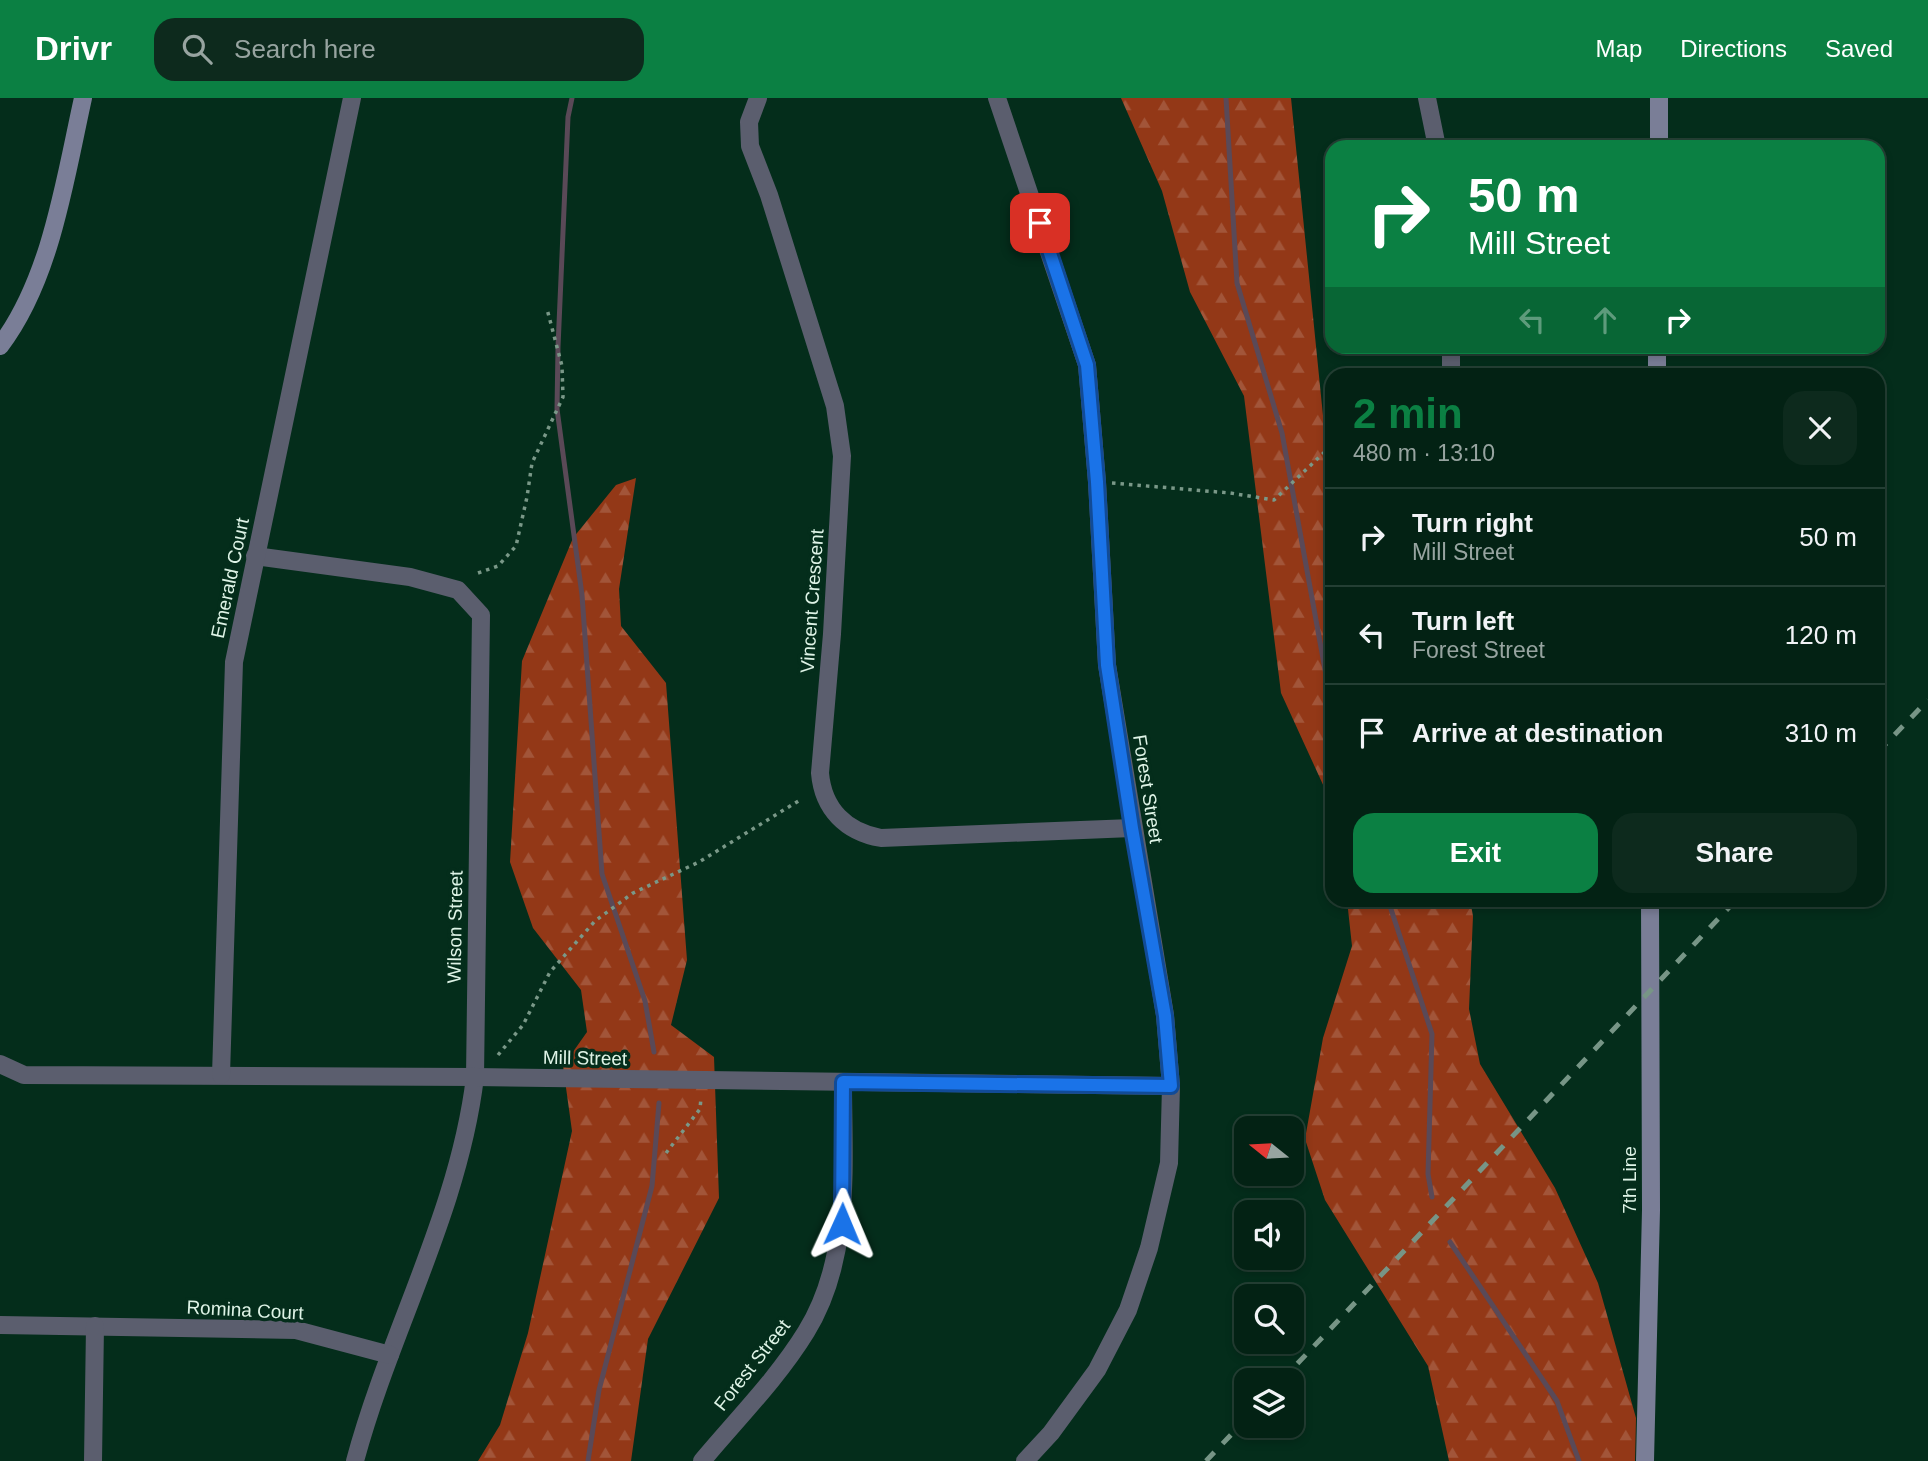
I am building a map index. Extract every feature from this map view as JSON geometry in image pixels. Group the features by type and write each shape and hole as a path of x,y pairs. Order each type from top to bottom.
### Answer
{"street":[{"path":"0,346 12,330 33,286 44,254 60,205 83,98"},
{"name":"Emerald Court","path":"221,1074 234,662 352,98"},
{"name":"Vincent Crescent","path":"758,98 749,122 750,146 769,195 835,406 842,456 832,634 820,773 828,805 850,828 881,838 1132,828"},
{"name":"Forest Street","path":"997,98 1087,365 1097,482 1107,665 1165,1016 1171,1086 1169,1163 1150,1248 1128,1310 1097,1370 1051,1433 1025,1461"},
{"path":"1427,98 1436,140"},
{"path":"1659,98 1659,140"},
{"name":"Wilson Street","path":"255,556 410,577 458,590 481,615 475,1077 463,1150 355,1461"},
{"name":"7th Line","path":"1645,1461 1651,1210 1650,907"},
{"name":"Mill Street","path":"0,1063 24,1075 221,1074 1171,1086"},
{"name":"Forest Street","path":"702,1461 778,1373 808,1330 822,1299 842,1224 843,1082"},
{"name":"Romina Court","path":"0,1325 296,1330 390,1355"},
{"path":"93,1461 95,1326"}],"path":[{"path":"478,573 498,566 516,546 532,463 563,397 562,366 547,309"},
{"path":"1097,482 1230,493 1274,500 1325,452"},
{"path":"498,1055 523,1026 550,972 595,921 633,893 699,862 800,800"},
{"path":"666,1153 700,1109 702,1082"}],"green space":[{"path":"1121,98 1291,98 1325,436 1325,789 1281,693 1244,396 1190,292 1162,191"},
{"path":"636,478 619,589 621,626 666,683 687,960 671,1025 714,1057 719,1198 648,1339 631,1461 478,1461 500,1425 528,1333 572,1131 563,1066 587,1032 581,990 533,928 510,862 522,661 573,538 616,485"},
{"path":"1348,907 1471,907 1469,1009 1480,1064 1555,1188 1598,1283 1636,1418 1635,1461 1449,1461 1428,1366 1325,1200 1305,1139 1323,1038 1352,946"}],"waterway":[{"path":"572,98 568,117 557,409 582,595 602,874 645,1001 654,1052"},
{"path":"1226,98 1237,283 1282,433 1325,670"},
{"path":"1390,907 1432,1034 1428,1174 1432,1197"},
{"path":"588,1461 599,1390 652,1186 659,1103"},
{"path":"1450,1242 1557,1401 1579,1461"}],"railway":[{"path":"1885,745 1928,700"},
{"path":"1293,1368 1729,907"},
{"path":"1206,1461 1234,1432"}],"route":[{"path":"842,1224 843,1082 1171,1086 1165,1016 1107,665 1097,482 1087,365 1040,223"}]}
